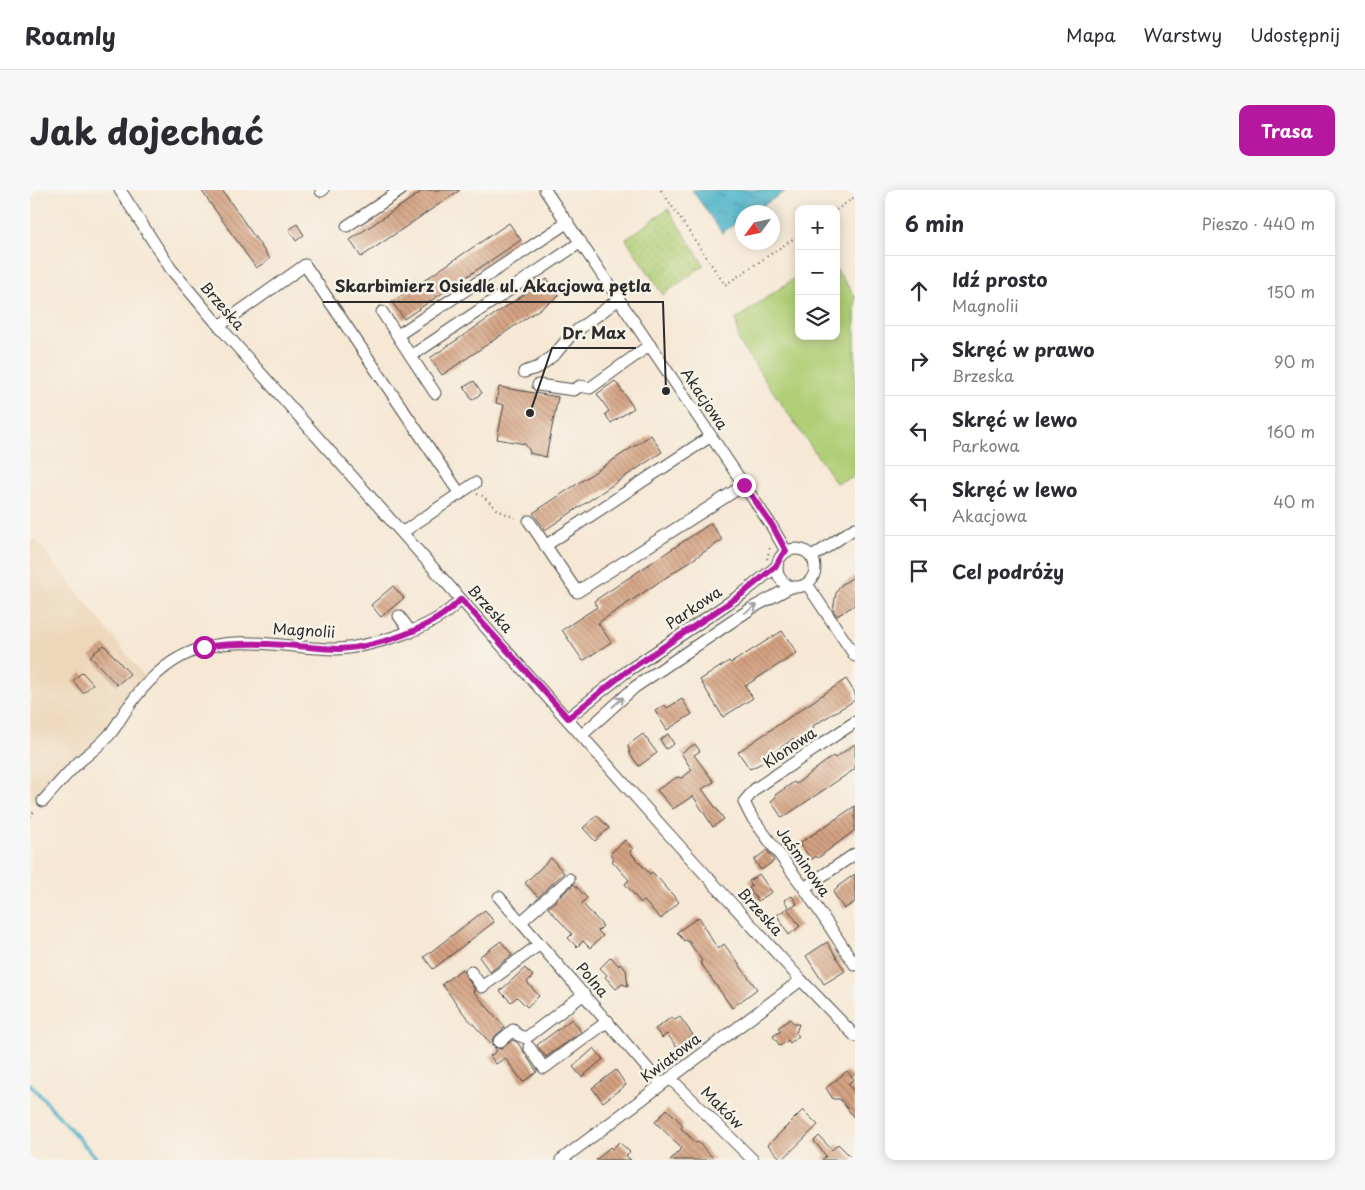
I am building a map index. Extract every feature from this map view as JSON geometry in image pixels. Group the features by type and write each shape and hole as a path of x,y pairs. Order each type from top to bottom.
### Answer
{"street":[{"name":"Brzeska","path":"120,190 171,270 219,326 801,980 855,1036"},
{"path":"346,226 401,190"},
{"name":"Akacjowa","path":"545,190 772,525 786,551"},
{"path":"398,335 568,222"},
{"path":"411,356 581,242"},
{"path":"219,326 305,265 467,489 403,532"},
{"path":"524,372 539,367 571,336 619,299"},
{"path":"382,312 435,393"},
{"path":"538,386 574,390 580,386 590,388 650,345"},
{"path":"545,546 711,436"},
{"path":"529,521 577,592 744,485"},
{"path":"812,558 855,528"},
{"path":"582,735 635,687 752,608 791,587 807,584 814,575 814,563 812,558 803,550 792,549 786,551 776,566 781,581 791,587"},
{"name":"Parkowa","path":"568,718 626,672 742,594 776,566"},
{"path":"807,584 855,656"},
{"name":"Magnolii","path":"43,801 111,733 149,681 175,660 189,652 204,647 235,643 338,649 362,646 411,632 438,618 461,599"},
{"path":"712,615 721,629"},
{"path":"399,616 411,632"},
{"path":"626,672 635,687"},
{"name":"Klonowa","path":"744,802 755,789 855,722"},
{"name":"Jaśminowa","path":"744,802 855,965"},
{"path":"804,888 855,854"},
{"path":"520,922 569,880"},
{"name":"Polna","path":"499,897 608,1021 665,1081"},
{"path":"470,972 482,987 540,944"},
{"name":"Kwiatowa","path":"561,1160 801,980"},
{"path":"499,1042 513,1030 518,1035 526,1038 584,994"},
{"path":"529,1047 544,1068 608,1021"},
{"name":"Maków","path":"665,1081 753,1160"}],"path":[{"path":"661,190 725,285 795,238"},
{"path":"840,207 855,197"},
{"path":"467,489 483,496 498,510 519,520 529,521"},
{"path":"764,565 768,557 770,542"}],"shaded area":[{"path":"35,539 147,680 109,733 68,768 35,803 30,797 30,542"}],"green space":[{"path":"668,209 704,265 663,295 626,239"},
{"path":"840,275 855,296 855,476 836,483 739,342 736,319 795,278 795,340 840,340"}],"water":[{"path":"692,190 787,190 764,205 735,205 735,224 722,233"}],"building":[{"path":"201,190 222,190 270,259 256,268"},
{"path":"424,190 460,190 361,257 350,240"},
{"path":"509,223 521,240 404,319 392,302"},
{"path":"297,224 304,235 296,241 289,230"},
{"path":"547,279 559,296 442,375 430,358"},
{"path":"474,381 482,393 472,400 464,387"},
{"path":"615,381 634,408 611,423 605,414 609,411 597,394"},
{"path":"499,387 558,397 546,457 529,453 530,451 525,444 497,439 504,405 496,403"},
{"path":"651,435 662,452 545,530 533,513"},
{"path":"711,523 722,540 598,623 611,642 583,661 562,630 597,607 594,601"},
{"path":"855,576 855,605 837,616 833,610 836,593 841,585"},
{"path":"393,586 404,598 381,617 371,605"},
{"path":"782,631 797,653 745,686 753,698 723,717 700,680"},
{"path":"104,645 130,674 117,685 90,656"},
{"path":"82,672 93,684 83,693 73,681"},
{"path":"846,679 855,693 855,700 813,726 814,728 795,741 793,739 774,752 776,754 750,769 738,752"},
{"path":"682,699 692,714 667,730 655,711 665,705 667,708"},
{"path":"643,734 657,753 639,766 630,754 628,745"},
{"path":"668,734 674,744 666,749 660,740"},
{"path":"695,744 700,751 694,755 714,782 702,789 724,819 713,827 693,796 673,809 657,790 677,777 682,778 692,770 681,753"},
{"path":"855,744 855,769 782,818 771,801 776,797 775,795 794,782 796,784 833,756 835,758"},
{"path":"855,806 855,830 818,858 816,856 811,860 800,843"},
{"path":"597,815 609,828 595,841 583,828"},
{"path":"625,840 633,849 630,851 635,858 650,874 652,872 658,878 679,902 661,919 644,901 641,903 625,884 629,880 612,861 614,859 610,854"},
{"path":"767,850 774,861 761,870 754,860"},
{"path":"551,858 564,873 538,897 525,883"},
{"path":"759,874 772,892 758,901 749,888 752,886 749,881"},
{"path":"855,874 855,902 844,909 833,892"},
{"path":"574,884 587,898 582,903 603,926 598,931 603,936 590,948 583,941 577,947 568,938 572,934 548,908"},
{"path":"792,896 797,904 789,908 784,900"},
{"path":"787,908 800,926 789,935 777,915"},
{"path":"485,910 494,922 433,969 424,957"},
{"path":"699,917 718,949 724,944 757,989 732,1008 700,962 702,961 689,942 684,941 677,932"},
{"path":"501,941 512,955 490,972 479,957"},
{"path":"827,942 845,971 824,984 806,956"},
{"path":"611,957 619,966 620,964 626,970 628,986 622,984 616,989 605,977 607,975 600,968"},
{"path":"525,968 533,976 527,982 539,996 527,1007 517,997 511,1002 500,991"},
{"path":"462,969 475,990 473,991 505,1027 492,1039 493,1046 464,1014 442,984"},
{"path":"672,1017 675,1020 680,1017 693,1035 677,1047 667,1034 662,1038 655,1029"},
{"path":"572,1019 581,1032 546,1057 537,1045"},
{"path":"790,1019 794,1024 799,1024 796,1033 799,1036 790,1043 788,1040 780,1046 773,1036 781,1031 778,1028"},
{"path":"513,1040 518,1043 537,1072 523,1082 505,1058 496,1064 490,1056 497,1051 494,1047 501,1049"},
{"path":"594,1048 603,1059 582,1077 573,1067"},
{"path":"616,1070 626,1085 603,1102 592,1088"},
{"path":"847,1071 854,1079 848,1084 855,1092 855,1119 840,1099 833,1099 826,1088"},
{"path":"667,1109 683,1125 681,1128 715,1160 670,1160 682,1148 655,1122"},
{"path":"803,1110 818,1125 782,1160 768,1145"},
{"path":"819,1136 832,1150 838,1144 854,1160 822,1160 826,1156 814,1141"},
{"path":"619,1142 630,1152 626,1156 631,1160 596,1160 610,1147 612,1149"}],"waterway":[{"path":"30,1084 98,1160"}],"place":[{"name":"Skarbimierz Osiedle ul. Akacjowa pętla","path":"666,391"},
{"name":"Dr. Max","path":"530,413"}],"route":[{"path":"204,647 235,643 338,649 362,646 411,632 438,618 461,599 568,718 626,672 742,594 776,566 778,560 786,551 772,525 744,485"}]}
